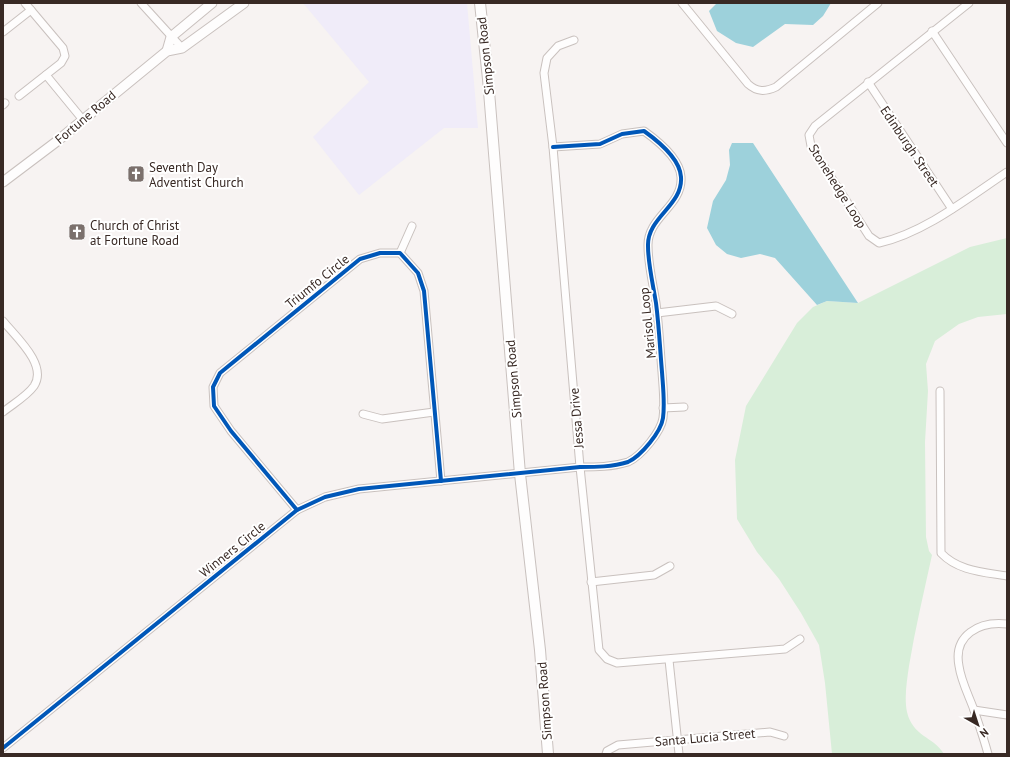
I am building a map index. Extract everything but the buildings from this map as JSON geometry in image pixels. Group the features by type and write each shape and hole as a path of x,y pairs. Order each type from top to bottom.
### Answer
{"main road":[{"name":"Simpson Road","path":"480,3 488,79 520,474 540,650 548,754"}],"street":[{"path":"19,96 61,62 65,56 63,48 25,3"},
{"path":"141,3 182,48"},
{"path":"167,51 171,37 212,3"},
{"name":"Fortune Road","path":"4,179 83,120 167,51 182,48 244,3"},
{"path":"682,3 748,84 756,89 765,91 776,87 878,3"},
{"name":"Stonehedge Loop","path":"968,3 815,126 809,135 811,146 869,236 879,243 898,239 952,209 1007,172"},
{"path":"3,32 31,10"},
{"path":"932,31 1007,143"},
{"name":"Jessa Drive","path":"574,40 558,46 547,58 544,73 553,147 580,467 598,650 607,659 617,663 785,650 800,639"},
{"path":"46,74 83,120"},
{"name":"Edinburgh Street","path":"868,82 952,209"},
{"name":"Marisol Loop","path":"520,474 580,467 611,466 630,461 654,437 663,419 664,408 657,313 648,245 650,229 677,198 681,177 675,162 660,143 644,131 622,134 600,144 553,147"},
{"path":"412,226 400,253 418,273 424,291 441,482"},
{"name":"Triumfo Circle","path":"297,510 230,431 214,406 212,387 220,372 360,260 380,253 400,253"},
{"path":"657,313 716,306 732,314"},
{"path":"3,321 33,359 38,369 36,382 31,390 3,412"},
{"path":"940,391 941,553 948,561 962,568 1007,576"},
{"path":"664,408 684,407"},
{"path":"363,414 382,419 434,412"},
{"name":"Winners Circle","path":"3,748 297,510 325,497 359,489 520,474"},
{"path":"591,582 654,575 670,566"},
{"path":"988,754 960,673 959,650 965,637 980,626 988,623 1007,624"},
{"path":"669,660 679,754"},
{"path":"974,710 1007,715"},
{"name":"Santa Lucia Street","path":"606,754 607,751 618,745 770,732 784,736"}],"shaded area":[{"path":"303,3 467,3 478,128 444,128 359,195 313,137 369,82"}],"green space":[{"path":"1007,238 1007,314 978,317 959,324 935,341 926,364 928,391 925,442 926,537 929,551 932,555 911,652 906,701 907,712 914,727 918,732 934,743 944,754 832,754 825,683 819,645 779,579 757,552 737,519 735,460 746,406 797,323 813,307 827,301 858,303 970,247"}],"water":[{"path":"717,3 831,3 823,16 813,25 785,24 753,47 736,43 717,31 709,11"},
{"path":"732,143 753,143 858,303 827,301 817,305 775,258 760,254 741,258 727,254 716,245 707,228 713,201 726,180 730,165 729,150"}],"cycle path":[{"path":"3,748 297,510 325,497 359,489 580,467 616,465 633,459 650,443 659,430 663,418 664,407 658,320 648,253 649,236 653,227 677,196 680,187 680,170 673,157 656,140 644,131 622,134 600,144 553,147"},
{"path":"297,510 231,431 214,406 213,387 220,373 360,259 380,253 400,253 418,273 424,291 441,481"}],"place":[{"name":"Seventh Day Adventist Church","path":"136,174"},
{"name":"Church of Christ at Fortune Road","path":"77,232"}]}
